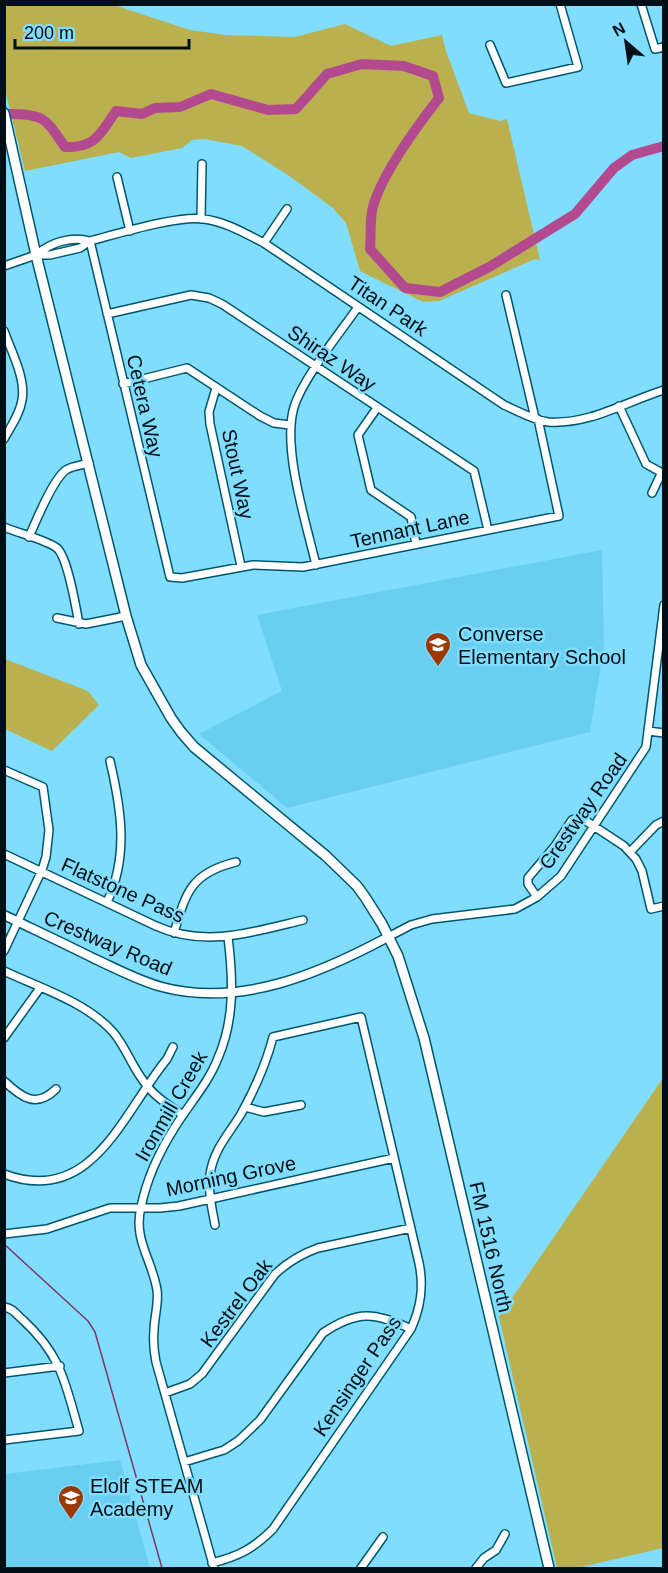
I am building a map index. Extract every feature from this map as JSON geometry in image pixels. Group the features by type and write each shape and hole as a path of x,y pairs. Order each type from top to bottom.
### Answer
{"main road":[{"name":"FM 1516 North","path":"4,113 8,140 36,255 126,616 141,665 171,718 194,747 342,871 365,897 404,970 424,1038 549,1569"}],"street":[{"path":"490,45 506,83 578,67 560,4"},
{"path":"641,4 655,49 663,47"},
{"path":"201,219 202,164"},
{"path":"117,177 130,231"},
{"path":"264,243 287,209"},
{"name":"Titan Park","path":"4,266 36,255 50,255 80,248 90,241 130,231 201,219 237,229 264,243 504,405 536,419 546,422 577,421 663,390"},
{"name":"Cetera Way","path":"90,241 170,578"},
{"name":"Shiraz Way","path":"107,314 191,295 209,298 222,304 474,471 488,530"},
{"path":"506,295 536,419"},
{"path":"316,565 292,456 291,424 296,402 316,367 358,307"},
{"path":"4,331 6,342 22,381 23,392 18,414 4,439"},
{"path":"123,384 187,368 267,420 291,424"},
{"name":"Stout Way","path":"216,388 209,412 210,424 241,566"},
{"path":"619,406 646,464 662,474 652,493"},
{"path":"377,408 358,435 371,490 411,517 416,544"},
{"name":"Tennant Lane","path":"170,578 182,578 241,566 262,565 290,568 316,565 559,516 536,419"},
{"path":"29,537 42,508 62,474 67,469 89,463"},
{"path":"4,527 49,543 58,549 63,556 80,624"},
{"name":"Crestway Road","path":"4,915 151,984 183,991 232,992 315,972 349,958 423,921 440,917 504,911 523,905 555,883 567,869 592,826 643,754 648,741 660,654 663,605"},
{"path":"57,618 80,624 126,616"},
{"path":"648,731 663,733"},
{"path":"107,902 117,872 122,836 119,798 110,761"},
{"path":"4,770 43,787 49,835 41,872 4,951"},
{"path":"537,897 528,884 528,878 555,846 572,820 580,817 630,852 642,871 651,909 663,906"},
{"path":"630,852 656,825 663,821"},
{"name":"Flatstone Pass","path":"4,854 174,933 207,938 228,937 303,920"},
{"path":"174,933 184,899 192,885 209,870 236,862"},
{"name":"Ironmill Creek","path":"213,1566 154,1348 153,1332 158,1293 139,1234 146,1186 159,1154 204,1086 219,1057 230,1017 232,992 228,937"},
{"path":"4,971 77,1005 106,1025 127,1050 147,1086 157,1097 183,1115"},
{"path":"4,1038 40,988"},
{"name":"Kensinger Pass","path":"213,1566 250,1550 273,1529 411,1329 419,1310 422,1287 411,1228 361,1017 273,1037 265,1065 245,1107"},
{"path":"4,1174 23,1180 42,1182 65,1177 80,1170 103,1148 173,1047"},
{"path":"4,1081 16,1092 30,1099 46,1097 56,1089"},
{"path":"215,1225 210,1199 210,1172 214,1156 245,1107 264,1112 301,1105"},
{"name":"Morning Grove","path":"4,1234 46,1229 110,1208 179,1206 394,1158"},
{"name":"Kestrel Oak","path":"165,1393 190,1384 202,1374 275,1274 290,1261 318,1248 411,1228"},
{"path":"4,1440 79,1431 60,1366 40,1337 7,1308"},
{"path":"184,1462 224,1450 238,1441 260,1420 323,1333 337,1324 349,1318 373,1316 411,1329"},
{"path":"4,1373 60,1366"},
{"path":"476,1569 484,1558 496,1550 505,1534"},
{"path":"361,1568 382,1538"}],"shaded area":[{"path":"4,5 114,5 190,30 226,35 295,37 345,24 391,46 442,35 469,113 500,121 507,119 540,260 535,259 439,301 423,302 360,271 346,223 333,208 288,175 242,146 204,139 192,140 182,148 131,158 119,152 25,171 5,89"},
{"name":"Converse Elementary School","path":"602,550 604,646 590,732 287,808 199,734 282,691 257,615"},
{"path":"5,659 88,691 99,705 52,751 5,729"},
{"path":"663,1078 663,1548 577,1568 557,1568 499,1317"},
{"name":"Elolf STEAM Academy","path":"120,1460 150,1568 5,1568 5,1474"}],"waterway":[{"path":"10,114 31,115 44,120 65,147 75,147 96,138 116,111 142,114 155,108 180,107 211,94 268,110 296,109 327,74 362,64 404,66 433,76 439,98 410,137 382,183 372,211 370,249 405,288 440,292 491,266 575,214 614,168 632,155 664,146"},
{"path":"4,1244 88,1321 95,1332 162,1568"}],"place":[{"name":"Converse Elementary School","path":"438,668"},
{"name":"Elolf STEAM Academy","path":"71,1521"}]}
